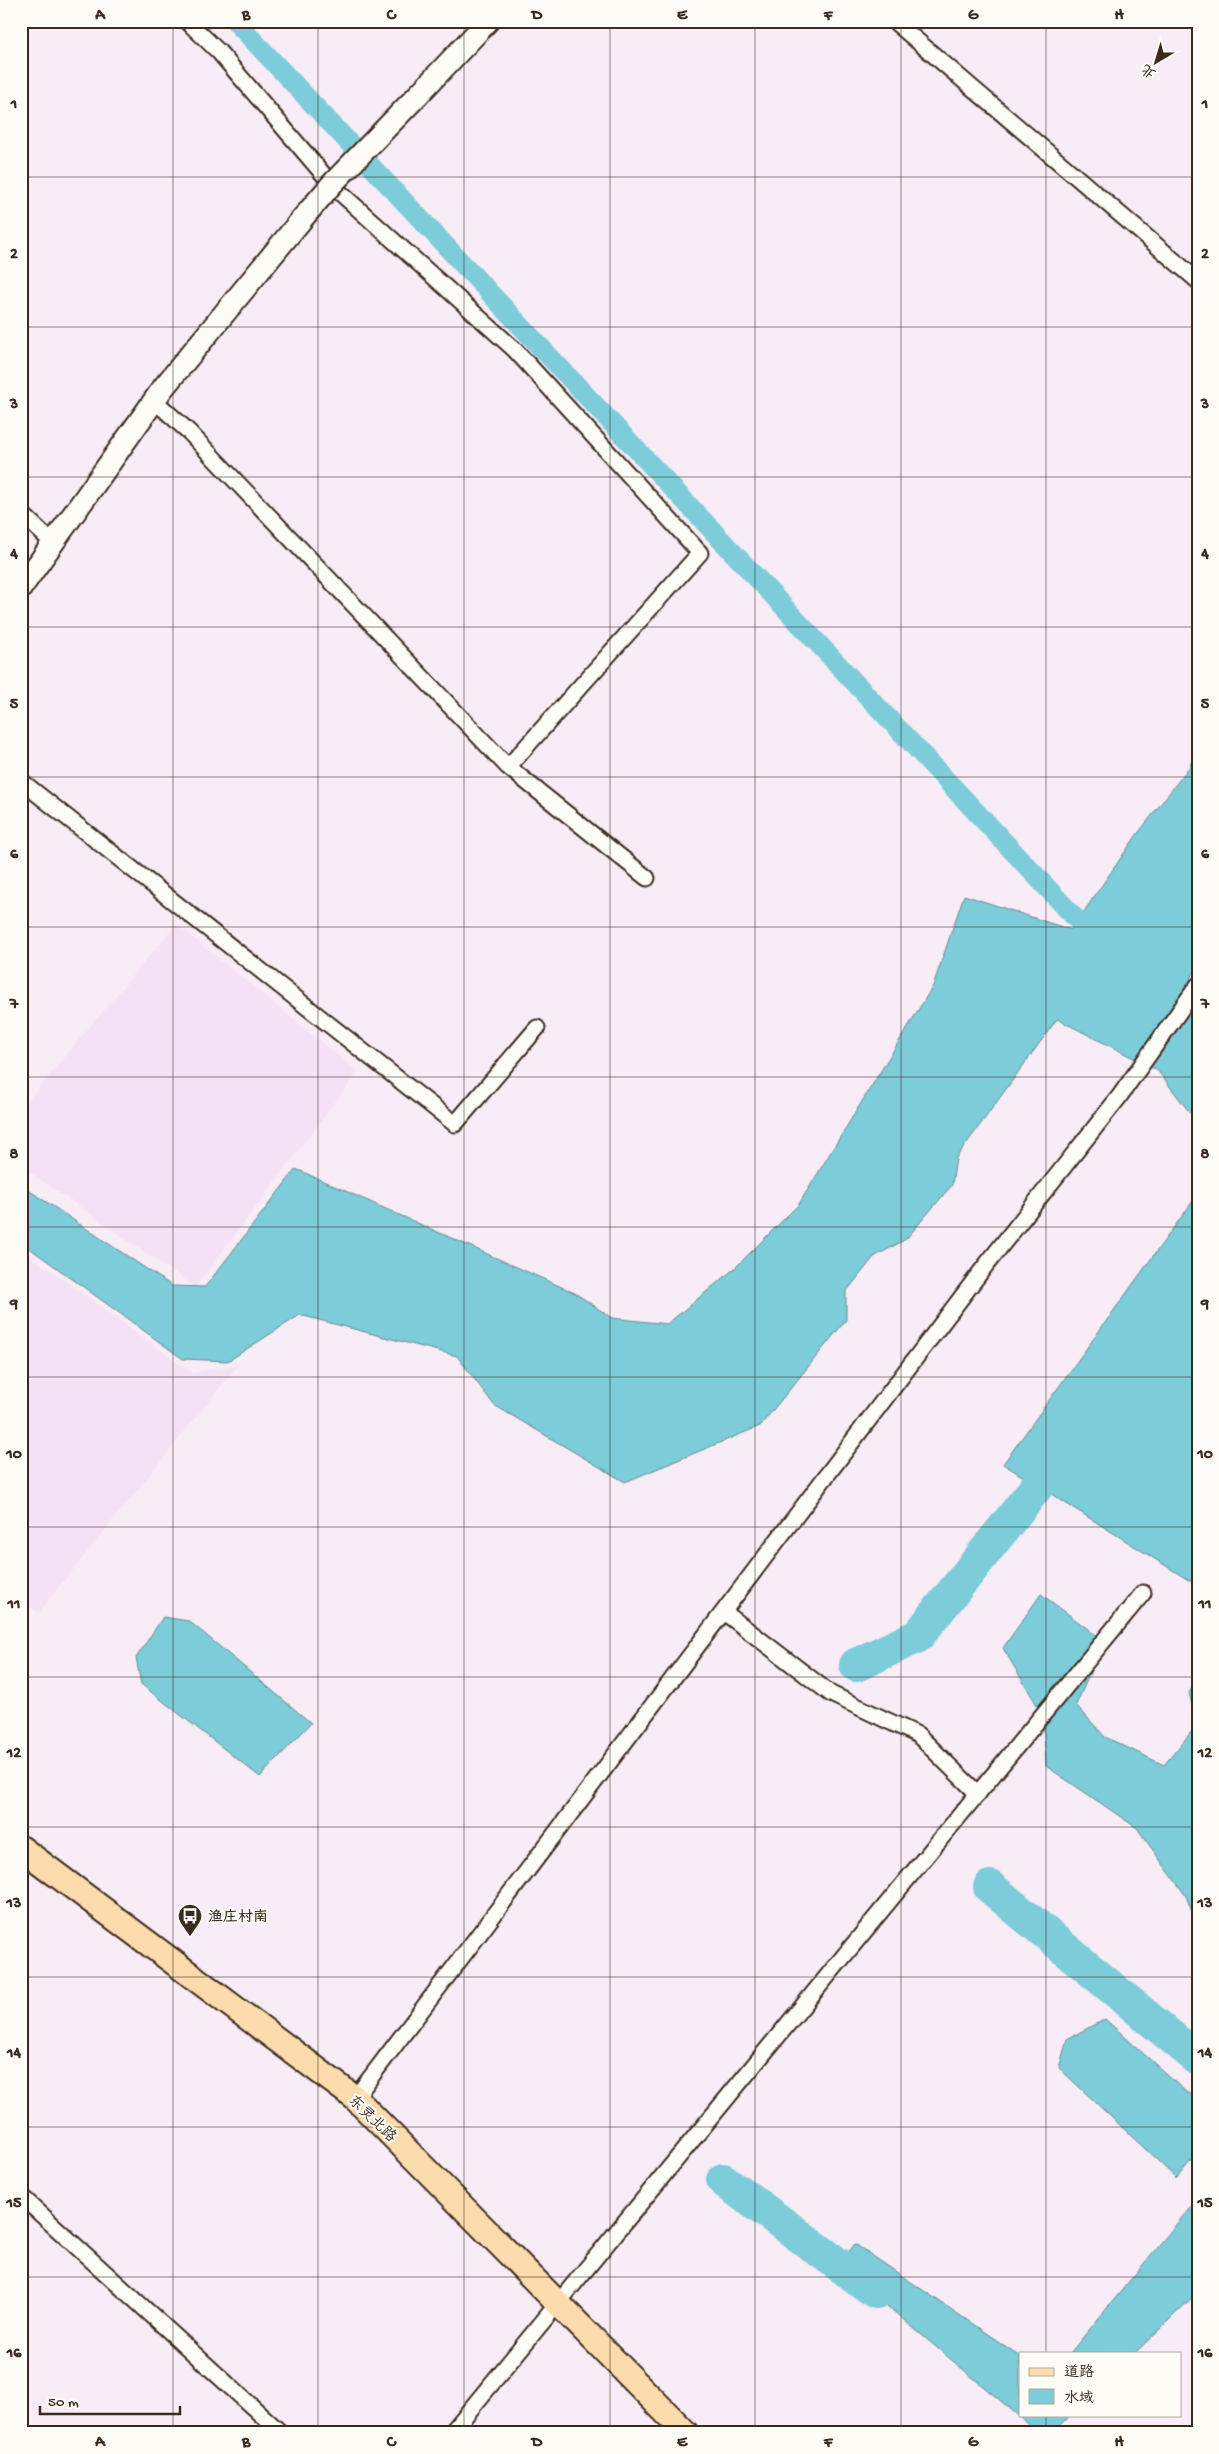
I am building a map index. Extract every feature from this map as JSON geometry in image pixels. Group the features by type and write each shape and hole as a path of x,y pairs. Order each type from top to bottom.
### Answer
{"main road":[{"name":"东灵北路","path":"21,1848 355,2098 686,2433"}],"street":[{"path":"188,21 218,52 335,188 515,350 700,553 508,767"},
{"path":"21,588 154,400 302,219 332,184 488,21"},
{"path":"894,21 1198,281"},
{"path":"154,400 189,432 508,767 647,878"},
{"path":"21,514 53,543"},
{"path":"21,781 455,1124 538,1028"},
{"path":"355,2098 986,1265 1119,1097 1198,984"},
{"path":"452,2433 1143,1593"},
{"path":"724,1612 831,1694 918,1735 978,1794"},
{"path":"21,2196 281,2433"}],"shaded area":[{"path":"176,924 358,1072 195,1287 21,1166 21,1109"},
{"path":"21,1249 192,1373 239,1364 38,1613 21,1600"}],"water":[{"path":"1198,743 1198,968 1190,978 1198,989 1198,1123 1157,1070 1057,1019 956,1158 952,1185 906,1239 874,1257 846,1292 846,1320 760,1426 625,1482 494,1405 457,1356 300,1315 228,1361 183,1359 21,1242 21,1185 172,1286 205,1287 296,1169 575,1293 612,1318 667,1324 734,1269 799,1204 933,986 964,895 1071,930 1136,836 1190,766"},
{"path":"1198,1194 1198,1426 1194,1431 1198,1434 1198,1586 1003,1464"},
{"path":"1041,1594 1104,1641 1076,1705 1105,1737 1164,1765 1197,1725 1189,1693 1198,1677 1198,1928 1186,1896 1137,1828 1046,1766 1043,1715 1003,1648"},
{"path":"163,1617 189,1621 311,1723 260,1777 141,1684 136,1658"},
{"path":"1105,2019 1186,2092 1198,2097 1198,2151 1176,2178 1059,2068 1067,2039"},
{"path":"1198,2198 1198,2292 1136,2352 1071,2352"},
{"path":"855,2244 1019,2355 1019,2416 1070,2416 1053,2433 1039,2433 838,2265"}],"waterway":[{"path":"235,21 1096,940"},
{"path":"856,1665 918,1636 1065,1451"},
{"path":"990,1887 1198,2059"},
{"path":"723,2180 876,2292"}],"place":[{"name":"渔庄村南","path":"190,1937"}]}
